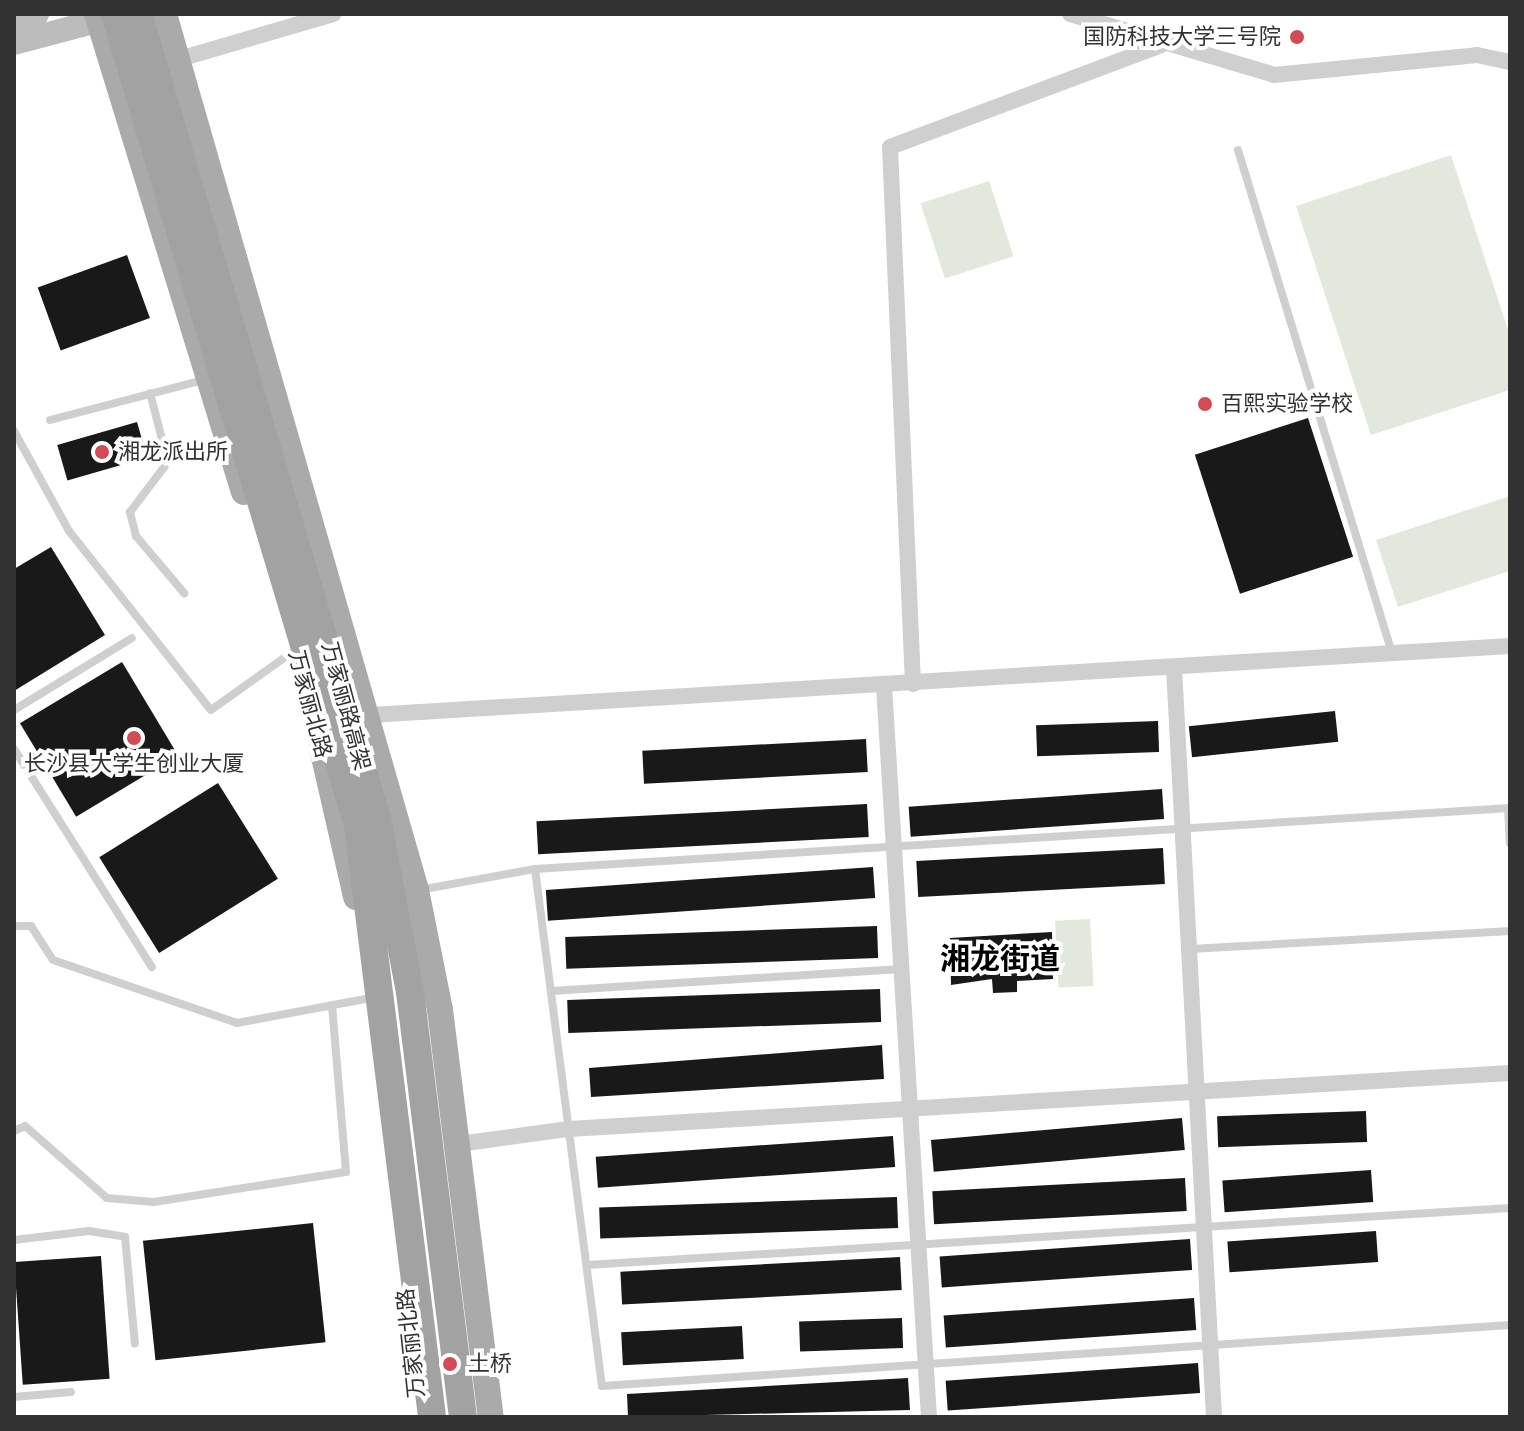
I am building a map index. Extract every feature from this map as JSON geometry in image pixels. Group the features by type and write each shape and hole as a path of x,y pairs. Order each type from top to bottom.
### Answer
{"highway":[{"name":"万家丽路高架","path":"138,14 377,819 410,992 463,1417"},
{"name":"万家丽路高架","path":"108,16 358,825 432,1417"}],"main road":[{"path":"14,20 37,14"},
{"path":"164,14 371,715 416,890 459,1144 491,1417"},
{"path":"14,43 108,16"},
{"name":"万家丽北路","path":"108,16 208,378 295,650 355,890 371,998 419,1417"}],"street":[{"path":"176,60 333,14"},
{"path":"1070,14 1161,45 1274,75 1477,55 1510,62"},
{"path":"913,684 890,147 1161,45"},
{"path":"371,715 1510,646"},
{"path":"1174,668 1214,1417"},
{"path":"884,686 929,1417"},
{"path":"459,1144 569,1129 1510,1073"}],"lane":[{"path":"1238,150 1393,653"},
{"path":"50,420 208,378"},
{"path":"150,393 168,462 130,512 136,536 184,593"},
{"path":"14,431 69,531 211,710 295,650"},
{"path":"14,710 132,638"},
{"path":"14,749 152,967"},
{"path":"416,890 535,869 1509,808 1510,843"},
{"path":"535,869 602,1386 1510,1325"},
{"path":"14,926 31,926 53,960 237,1023 371,998"},
{"path":"1190,949 1510,931"},
{"path":"551,991 901,969"},
{"path":"14,1131 25,1126 107,1198 154,1202 346,1172 332,1006"},
{"path":"587,1265 1510,1208"},
{"path":"14,1240 89,1231 125,1237 135,1344"},
{"path":"14,1397 71,1392"}],"shaded area":[{"path":"1451,155 1510,336 1510,390 1371,435 1296,206"},
{"path":"989,181 1013,256 945,278 921,203"},
{"path":"1510,496 1510,571 1398,607 1376,540"},
{"path":"1090,919 1094,986 1059,988 1055,921"}],"building":[{"path":"127,255 150,318 61,350 38,287"},
{"path":"1308,418 1353,557 1240,594 1195,455"},
{"name":"湘龙派出所","path":"137,422 147,458 67,480 57,445"},
{"path":"51,547 105,635 14,691 14,569"},
{"path":"122,662 178,755 76,817 20,723"},
{"path":"1335,711 1338,742 1192,757 1189,726"},
{"path":"1158,721 1159,752 1037,756 1036,725"},
{"path":"866,739 868,772 644,784 642,751"},
{"path":"218,783 278,879 159,953 99,857"},
{"path":"1162,789 1164,819 911,837 909,807"},
{"path":"867,804 869,837 538,854 536,821"},
{"path":"1163,848 1165,884 918,897 916,861"},
{"path":"873,867 875,898 548,921 546,890"},
{"path":"877,926 878,958 566,969 565,937"},
{"path":"1052,932 1053,979 1017,981 1017,992 993,993 992,979 951,985 950,938"},
{"path":"880,989 881,1022 568,1033 567,1000"},
{"path":"882,1045 884,1079 591,1097 589,1068"},
{"path":"1366,1111 1367,1142 1218,1147 1217,1116"},
{"path":"1182,1118 1185,1150 934,1172 931,1140"},
{"path":"893,1136 895,1167 598,1188 596,1157"},
{"path":"1371,1170 1373,1202 1225,1212 1222,1180"},
{"path":"1185,1178 1187,1211 934,1224 932,1191"},
{"path":"897,1197 898,1228 600,1238 599,1207"},
{"path":"313,1223 326,1342 155,1360 143,1241"},
{"path":"1376,1231 1378,1262 1230,1272 1227,1241"},
{"path":"1190,1239 1192,1270 942,1287 940,1257"},
{"path":"101,1256 110,1379 23,1385 14,1262"},
{"path":"900,1257 902,1290 622,1305 620,1272"},
{"path":"1194,1298 1196,1330 946,1347 944,1316"},
{"path":"902,1318 903,1348 800,1352 799,1322"},
{"path":"742,1326 744,1359 623,1365 621,1332"},
{"path":"1198,1363 1200,1393 948,1411 946,1381"},
{"path":"908,1378 910,1410 628,1417 627,1394"}],"place":[{"name":"国防科技大学三号院","path":"1297,37"},
{"name":"百熙实验学校","path":"1205,404"},
{"name":"湘龙派出所","path":"102,452"},
{"name":"长沙县大学生创业大厦","path":"134,738"},
{"name":"土桥","path":"450,1364"}],"district":[{"name":"湘龙街道","path":"1000,958"}]}
